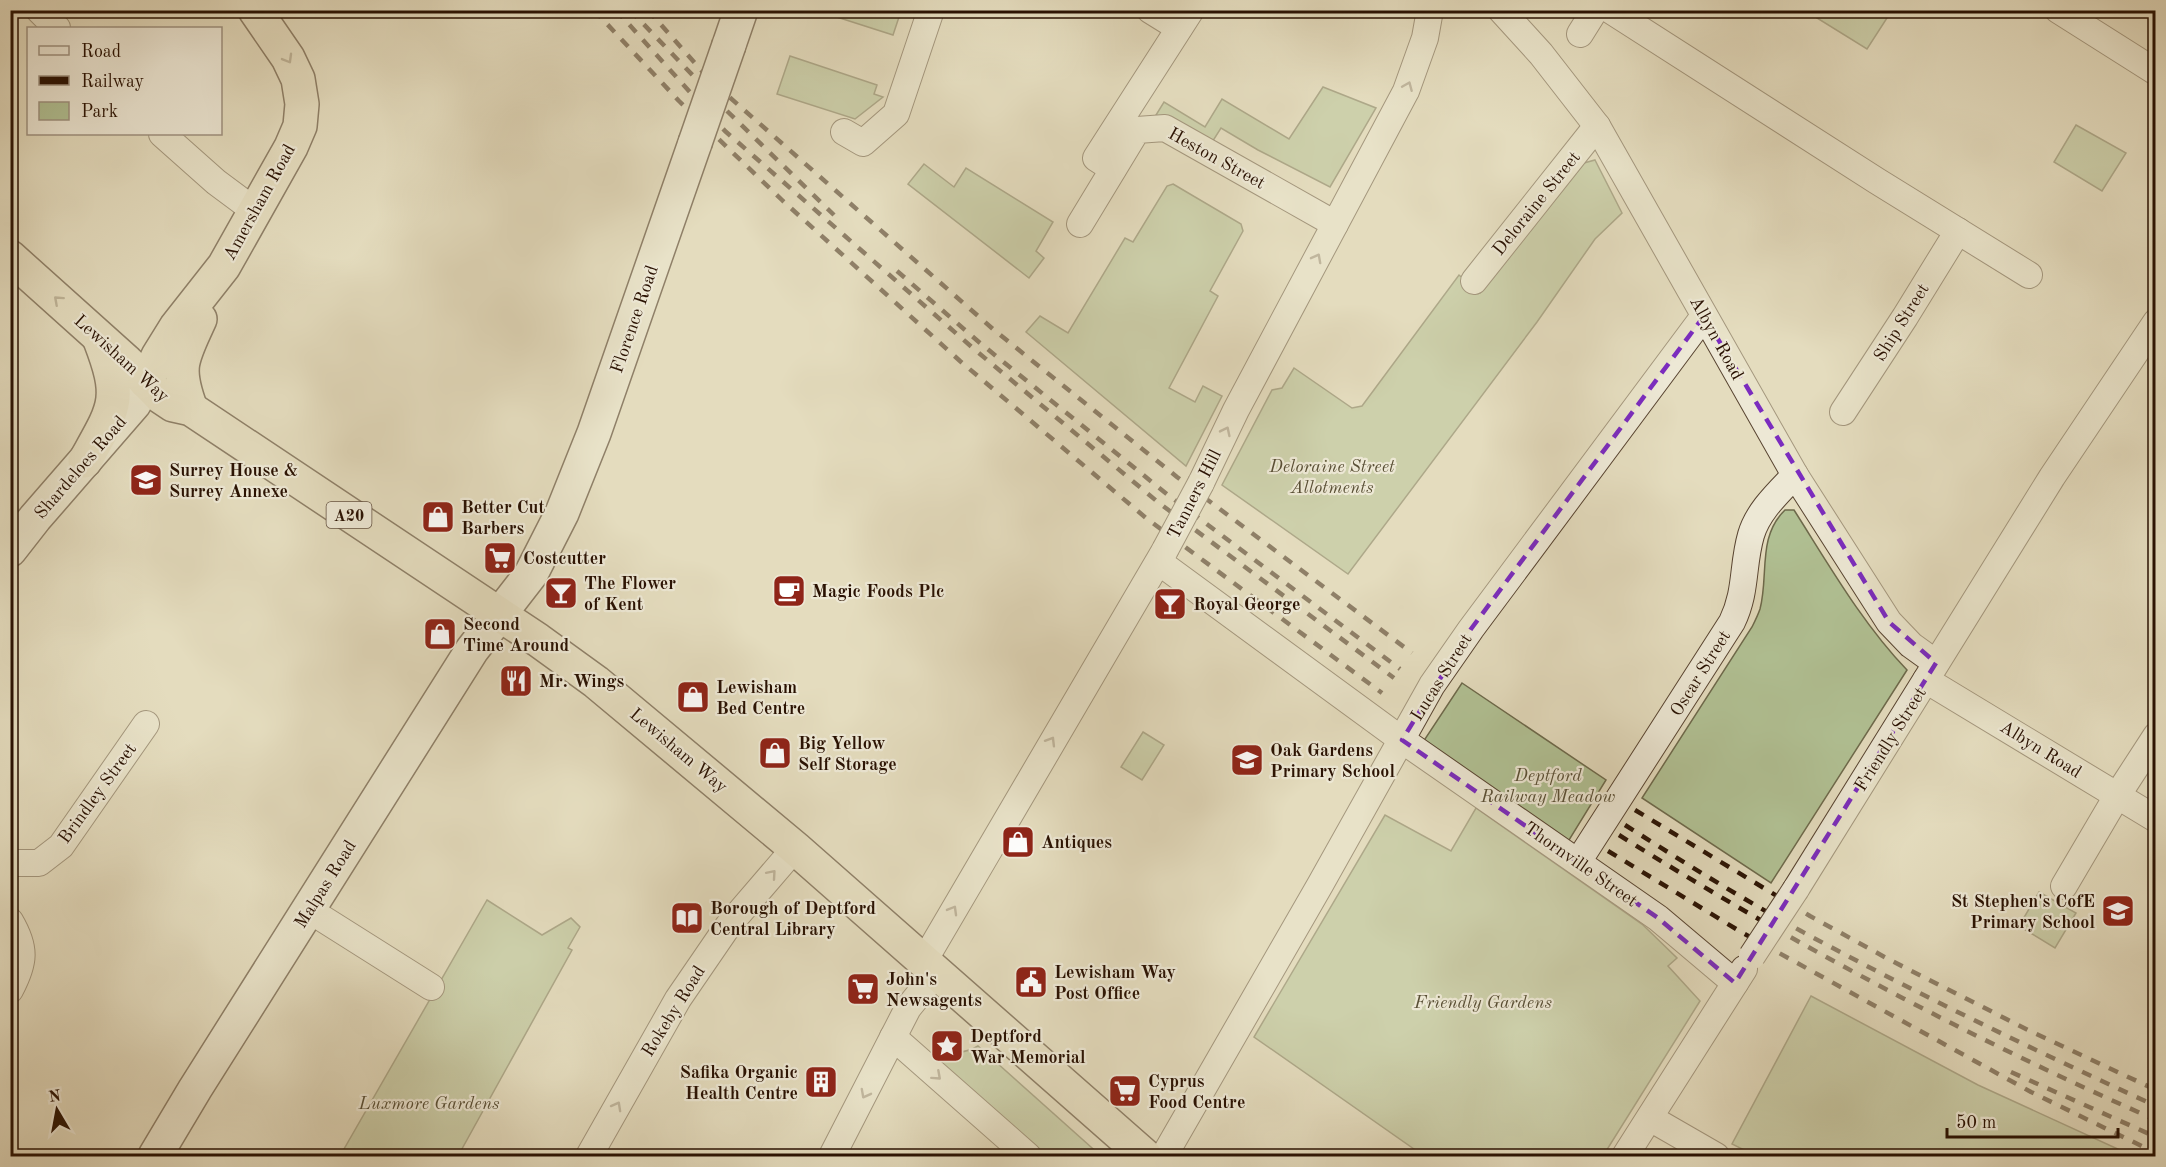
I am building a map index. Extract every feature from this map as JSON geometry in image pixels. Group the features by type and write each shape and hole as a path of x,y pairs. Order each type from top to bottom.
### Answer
{"highway":[{"name":"Amersham Road","path":"146,382 158,356 176,327 224,266 291,147 300,126 302,104 298,79 288,58 255,10"},
{"name":"Lewisham Way","path":"10,257 99,337 161,397 173,405 191,410 500,614 596,682 795,848 1145,1156"},
{"path":"191,410 181,371 184,352 224,266"},
{"path":"85,461 112,410 114,396 112,373 99,337"}],"main road":[{"name":"Florence Road","path":"500,614 531,574 562,513 598,422 741,10"},
{"name":"Shardeloes Road","path":"15,535 85,461 134,404 146,382"},
{"name":"Malpas Road","path":"155,1156 472,650 500,614"}],"street":[{"path":"39,10 56,27"},
{"path":"844,132 863,143 896,114 931,10"},
{"path":"1113,170 1096,159 1185,19 1150,10"},
{"name":"Tanners Hill","path":"832,1156 908,1008 1162,556 1236,410 1406,91 1425,38 1430,10"},
{"name":"Albyn Road","path":"1501,10 1541,54 1598,126 1795,476 1889,622 1911,645 1931,672 2117,796 2156,819"},
{"path":"1580,34 1595,10"},
{"path":"1610,10 2029,275"},
{"path":"2058,10 2156,72"},
{"name":"Deloraine Street","path":"1474,281 1598,126"},
{"name":"Heston Street","path":"1080,224 1137,130 1165,128 1335,224"},
{"path":"163,135 216,182 255,211"},
{"name":"Ship Street","path":"1843,412 1958,231"},
{"name":"Lucas Street","path":"1164,1156 1432,685 1704,316"},
{"name":"Friendly Street","path":"1625,1156 1796,889 2052,477 2147,353 2156,322"},
{"name":"Oscar Street","path":"1578,862 1732,622 1740,606 1751,534 1768,503 1795,476"},
{"name":"Thornville Street","path":"1162,556 1402,740 1658,918 1735,983"},
{"name":"Brindley Street","path":"10,863 39,863 61,846 146,724"},
{"path":"2064,886 2117,796 2156,736"},
{"name":"Rokeby Road","path":"589,1156 678,999 728,926 795,848"},
{"path":"309,910 431,987"},
{"path":"10,921 23,945 13,979"},
{"path":"894,1037 1028,1156"},
{"path":"1650,1118 1716,1156"}],"highlighted area":[{"path":"1704,316 1889,622 1936,663 1735,983 1658,918 1402,740 1471,629"}],"green space":[{"path":"818,11 901,11 893,35"},
{"path":"1822,11 1874,11 1887,18 1867,49 1817,18"},
{"path":"790,56 877,85 874,94 883,97 855,119 777,94"},
{"path":"1323,87 1376,108 1330,187 1221,128 1209,147 1156,115 1164,102 1205,127 1222,99 1289,139"},
{"path":"2076,125 2126,153 2102,191 2054,162"},
{"name":"Deloraine Street Allotments","path":"1595,160 1622,213 1595,239 1537,322 1348,574 1222,485 1272,390 1282,388 1294,368 1352,408 1362,406 1459,275 1480,293 1584,163"},
{"path":"924,164 954,187 966,168 1053,222 1036,251 1044,258 1029,278 908,184"},
{"path":"1173,184 1241,224 1243,231 1210,291 1218,296 1169,388 1195,402 1203,386 1222,396 1186,466 1026,332 1040,316 1068,333 1125,238 1133,242 1167,186"},
{"path":"1785,510 1794,510 1875,633 1907,670 1771,883 1642,798 1753,625 1763,596 1767,544 1776,521"},
{"name":"Deptford Railway Meadow","path":"1462,683 1606,780 1566,845 1423,742"},
{"path":"1143,732 1164,745 1142,780 1121,767"},
{"name":"Friendly Gardens","path":"1476,808 1643,925 1677,958 1668,966 1700,1001 1603,1156 1424,1156 1254,1037 1385,815 1451,851"},
{"path":"2039,892 2076,913 2055,948 2019,926"},
{"name":"Luxmore Gardens","path":"487,900 542,935 571,918 580,927 568,948 572,950 458,1156 340,1156"},
{"path":"1811,996 1978,1085 2133,1156 1756,1156 1732,1144"},
{"path":"978,1046 1101,1156 1042,1156 933,1061 944,1055"}],"railway":[{"path":"594,10 679,101 783,201 960,361 1146,518 1382,693"},
{"path":"616,10 725,131 974,349 1159,503 1394,678"},
{"path":"630,10 727,111 834,215"},
{"path":"648,10 710,80 994,330 1177,477 1412,653"},
{"path":"897,271 980,343 1168,495 1400,669"},
{"path":"1635,810 1810,916 1890,960 2028,1030 2156,1090"},
{"path":"1625,825 1734,893 1845,954 1977,1021 2156,1106"},
{"path":"1619,835 1749,914 1882,987 2018,1056 2156,1120"},
{"path":"1608,851 1741,932 2031,1092 2156,1153"},
{"path":"2011,1072 2156,1137"}],"place":[{"name":"Surrey House & Surrey Annexe","path":"146,480"},
{"name":"Better Cut Barbers","path":"438,517"},
{"name":"Costcutter","path":"500,558"},
{"name":"Magic Foods Plc","path":"789,591"},
{"name":"The Flower of Kent","path":"561,593"},
{"name":"Royal George","path":"1170,604"},
{"name":"Second Time Around","path":"440,634"},
{"name":"Mr. Wings","path":"516,681"},
{"name":"Lewisham Bed Centre","path":"693,697"},
{"name":"Big Yellow Self Storage","path":"775,753"},
{"name":"Oak Gardens Primary School","path":"1247,760"},
{"name":"Antiques","path":"1018,842"},
{"name":"St Stephen's CofE Primary School","path":"2118,911"},
{"name":"Borough of Deptford Central Library","path":"687,918"},
{"name":"Lewisham Way Post Office","path":"1031,982"},
{"name":"John's Newsagents","path":"863,989"},
{"name":"Deptford War Memorial","path":"947,1046"},
{"name":"Safika Organic Health Centre","path":"821,1082"},
{"name":"Cyprus Food Centre","path":"1125,1091"}]}
